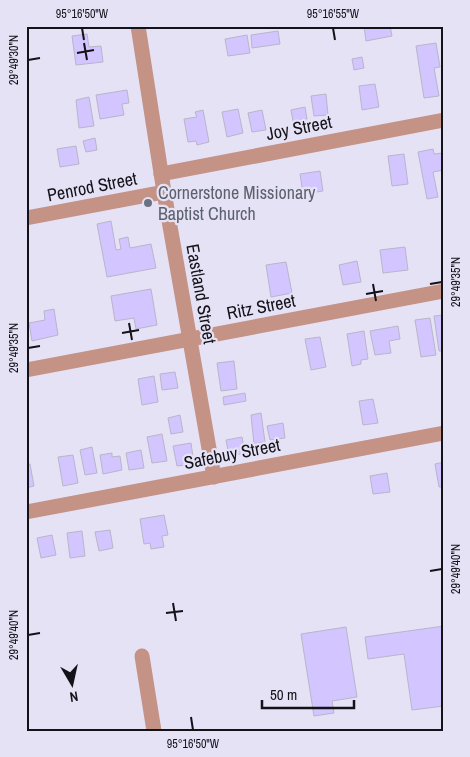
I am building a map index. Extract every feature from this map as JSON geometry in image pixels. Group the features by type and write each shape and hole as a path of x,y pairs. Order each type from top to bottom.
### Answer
{"street":[{"name":"Eastland Street","path":"144,27 161,174 214,477"},
{"name":"Joy Street","path":"161,174 444,120"},
{"name":"Penrod Street","path":"26,218 164,192"},
{"name":"Ritz Street","path":"26,370 444,291"},
{"name":"Safebuy Street","path":"26,512 444,434"},
{"path":"142,656 154,731"}],"building":[{"path":"364,26 390,26 392,36 366,41"},
{"path":"278,31 280,44 252,48 251,35"},
{"path":"87,34 89,47 101,46 103,62 76,65 72,36"},
{"path":"247,35 250,53 228,56 225,39"},
{"path":"436,43 440,67 434,68 439,96 424,98 416,46"},
{"path":"362,57 364,68 354,70 352,59"},
{"path":"375,84 379,107 362,110 359,86"},
{"path":"127,90 129,103 122,104 124,115 100,119 96,95"},
{"path":"326,94 328,115 314,116 311,96"},
{"path":"89,97 94,126 79,128 76,100"},
{"path":"305,107 307,119 293,121 291,110"},
{"path":"238,109 243,133 227,137 222,112"},
{"path":"203,110 209,142 197,145 196,141 188,142 184,119 197,117 195,112"},
{"path":"262,110 266,130 252,132 248,113"},
{"path":"95,138 97,150 86,152 83,141"},
{"path":"76,146 79,164 60,167 57,149"},
{"path":"433,149 434,154 443,153 444,170 433,172 438,197 427,199 418,152"},
{"path":"404,154 408,184 392,186 388,156"},
{"path":"320,171 323,191 303,194 300,174"},
{"path":"111,221 116,250 121,249 119,239 128,237 130,248 151,244 156,268 107,277 97,224"},
{"path":"405,247 408,270 383,273 380,250"},
{"path":"357,261 361,282 343,285 339,265"},
{"path":"286,262 292,293 271,297 266,265"},
{"path":"151,289 157,325 136,329 134,318 115,321 111,296"},
{"path":"54,309 58,335 32,341 29,323 45,320 44,311"},
{"path":"444,315 444,351 439,351 434,316"},
{"path":"430,318 436,355 421,357 415,320"},
{"path":"398,326 400,339 389,341 391,353 375,355 370,331"},
{"path":"364,331 368,359 361,360 361,364 352,366 347,334"},
{"path":"320,337 326,367 311,370 305,339"},
{"path":"234,361 237,389 221,391 217,363"},
{"path":"175,372 178,388 162,390 160,374"},
{"path":"154,376 158,402 142,405 138,379"},
{"path":"245,393 246,401 224,405 223,397"},
{"path":"373,399 378,423 363,425 359,401"},
{"path":"261,413 265,442 254,444 251,415"},
{"path":"180,415 183,432 171,434 168,418"},
{"path":"283,423 285,438 270,440 267,426"},
{"path":"162,434 167,461 152,463 147,437"},
{"path":"242,437 245,453 229,456 226,440"},
{"path":"191,443 194,464 177,466 173,446"},
{"path":"92,447 97,473 85,475 80,450"},
{"path":"141,450 144,468 129,470 126,453"},
{"path":"112,453 112,457 120,456 122,470 103,474 100,455"},
{"path":"73,455 78,483 63,486 58,457"},
{"path":"444,462 444,487 439,487 435,464"},
{"path":"30,464 34,486 26,488 26,465"},
{"path":"387,473 390,492 373,494 370,476"},
{"path":"164,515 168,535 162,536 164,547 151,549 150,543 144,544 140,519"},
{"path":"110,530 113,548 99,551 95,532"},
{"path":"82,531 85,556 70,558 67,533"},
{"path":"52,535 56,555 41,558 37,538"},
{"path":"444,626 444,706 412,710 404,654 368,659 365,637"},
{"path":"346,627 357,697 332,701 334,713 314,716 301,634"}],"place":[{"name":"Cornerstone Missionary Baptist Church","path":"148,203"}]}
